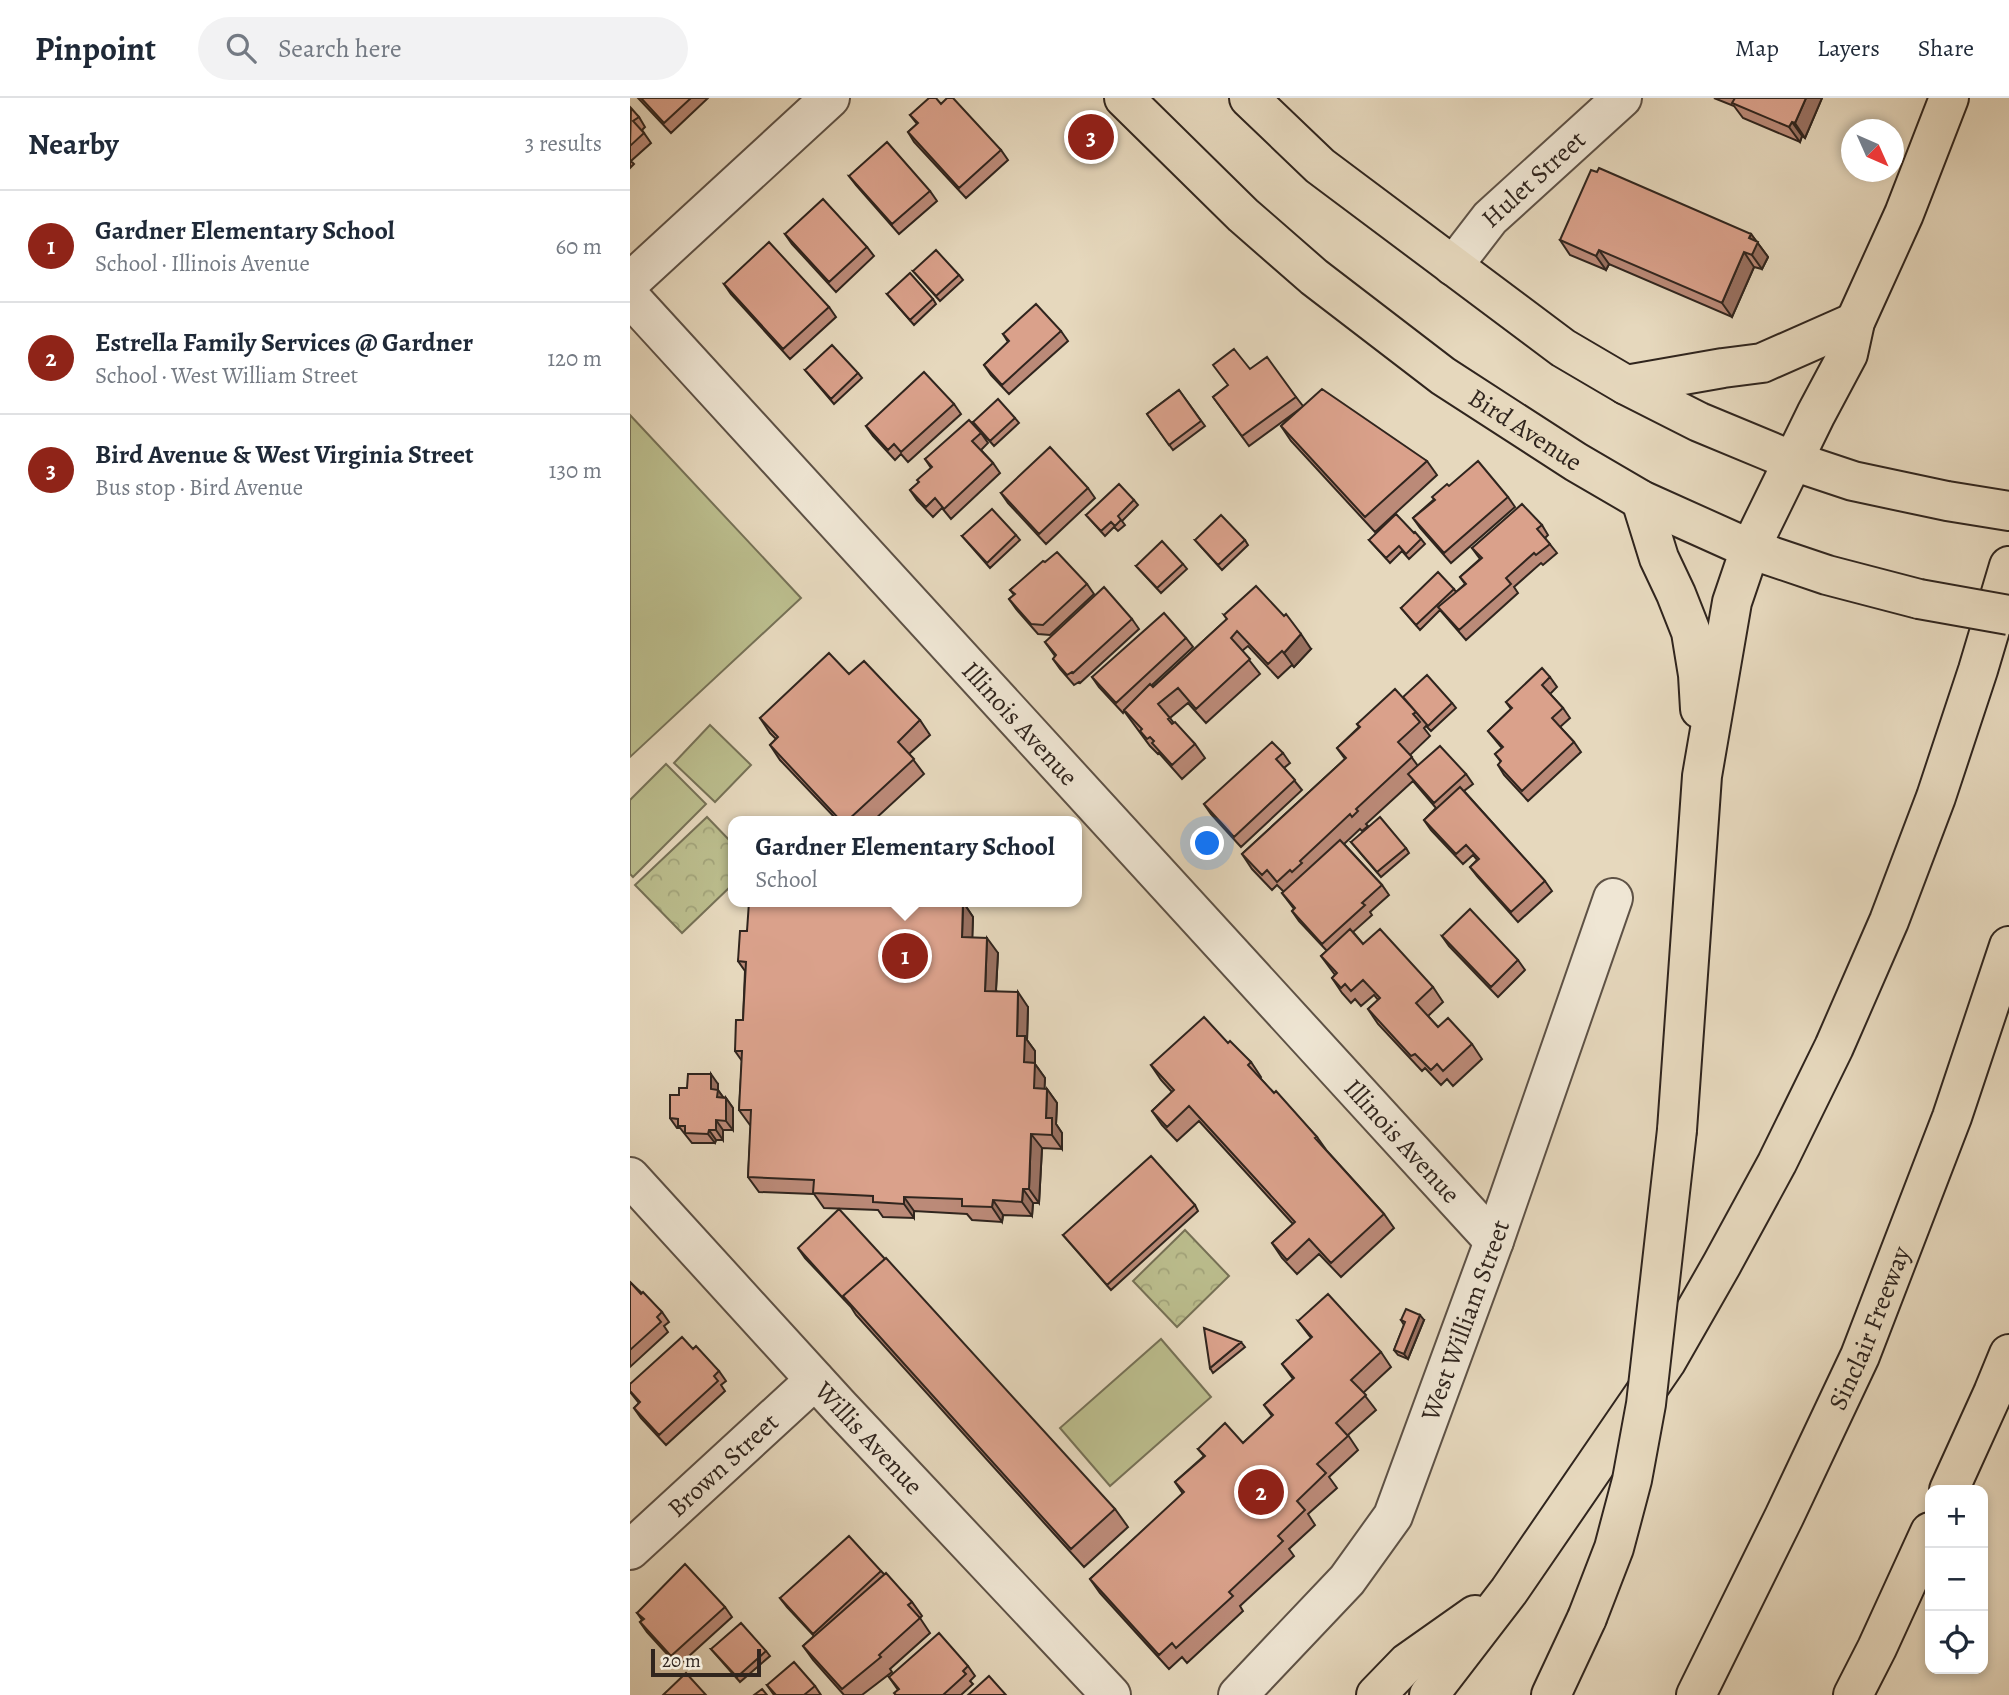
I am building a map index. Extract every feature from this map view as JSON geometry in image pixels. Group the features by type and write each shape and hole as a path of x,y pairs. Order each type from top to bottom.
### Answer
{"main road":[{"name":"Bird Avenue","path":"1124,98 1243,215 1314,277 1443,376 1576,462 1642,500 1749,549 1827,575 1919,599 2009,615"},
{"path":"1249,98 1320,166 1563,348 1626,385 1699,422 1793,461 1853,481 2009,511"},
{"path":"1551,1695 1587,1618 1614,1548 1632,1480 1647,1404 1677,1130 1702,776 1732,602 1749,549 1848,354 1855,321 1904,214 1949,98"},
{"path":"1626,385 1762,363 1855,321"},
{"path":"1642,500 1659,558 1691,632 1698,675 1702,776"},
{"path":"1429,1695 1508,1591 1666,1362 1777,1163 1834,1047 1889,921 1936,797 2009,566"},
{"name":"Sinclair Freeway","path":"1692,1691 1779,1529 1860,1356 1952,1117 2009,946"},
{"path":"1951,1485 2009,1354"},
{"path":"1853,1695 1925,1543"},
{"path":"1376,1695 1408,1663 1508,1591"}],"street":[{"path":"630,282 830,98"},
{"name":"Hulet Street","path":"1453,266 1490,218 1622,98"},
{"name":"Illinois Avenue","path":"630,297 1494,1241"},
{"name":"West William Street","path":"1238,1695 1347,1580 1393,1517 1494,1241 1613,898"},
{"name":"Willis Avenue","path":"630,1177 815,1380 1111,1695"},
{"name":"Brown Street","path":"630,1550 815,1380"}],"green space":[{"path":"630,415 801,598 630,757"},
{"path":"710,725 751,765 715,802 674,763"},
{"path":"666,764 706,804 633,877 630,874 630,800"},
{"path":"707,817 728,839 728,889 682,933 635,885"},
{"path":"1185,1230 1229,1276 1177,1327 1133,1281"},
{"path":"1161,1339 1211,1397 1110,1486 1060,1428"}],"building":[{"path":"641,98 691,98 664,123"},
{"path":"929,98 936,98 941,104 947,98 953,98 1001,150 959,188 908,132 918,123 910,115"},
{"path":"1735,98 1806,98 1795,123 1792,122 1789,127 1732,103"},
{"path":"631,108 639,117 633,121 644,133 630,146"},
{"path":"887,142 930,191 892,224 849,176"},
{"path":"1599,168 1751,234 1749,238 1758,242 1752,255 1744,252 1722,303 1599,250 1596,256 1560,240 1591,170 1597,172"},
{"path":"823,199 867,247 829,282 785,234"},
{"path":"769,242 829,307 783,349 724,284"},
{"path":"936,250 959,275 936,296 913,271"},
{"path":"910,273 933,299 910,320 887,294"},
{"path":"1036,304 1061,331 1002,385 984,365 1009,341 1003,334"},
{"path":"832,345 858,373 831,399 805,370"},
{"path":"1234,349 1250,369 1267,357 1296,397 1242,436 1213,397 1228,385 1213,365"},
{"path":"924,372 954,404 901,452 894,444 888,450 866,426"},
{"path":"1322,389 1427,461 1365,517 1281,426"},
{"path":"1179,390 1201,421 1169,445 1147,414"},
{"path":"998,399 1015,418 990,441 973,422"},
{"path":"969,420 981,433 972,441 993,463 944,509 935,498 926,507 910,490 932,467 925,459"},
{"path":"1050,447 1088,488 1039,534 1001,493"},
{"path":"1478,461 1508,497 1444,553 1413,518 1435,500 1432,497"},
{"path":"1119,484 1134,500 1118,516 1121,520 1115,526 1111,522 1101,531 1086,515"},
{"path":"1522,504 1542,525 1537,529 1550,544 1536,555 1534,553 1506,578 1511,584 1459,630 1438,607 1466,584 1460,577 1482,558 1472,548"},
{"path":"992,509 1016,535 987,563 962,536"},
{"path":"1396,514 1421,539 1406,554 1399,546 1386,558 1369,540"},
{"path":"1221,515 1245,540 1218,565 1195,540"},
{"path":"1162,541 1183,564 1157,588 1136,566"},
{"path":"1057,552 1087,584 1043,625 1031,624 1009,599 1015,594 1010,590"},
{"path":"1438,572 1454,589 1416,625 1401,608"},
{"path":"1256,586 1284,616 1286,614 1301,634 1284,653 1282,651 1268,664 1237,631 1231,638 1250,659 1196,709 1178,688 1158,704 1172,724 1175,722 1195,744 1172,765 1152,743 1154,741 1150,737 1147,739 1140,731 1142,729 1124,710 1150,684 1153,687 1227,619 1224,615"},
{"path":"1104,587 1132,619 1073,673 1067,675 1053,659 1056,655 1045,642"},
{"path":"1164,613 1186,638 1116,703 1092,677"},
{"path":"829,653 849,674 864,661 920,720 898,742 914,759 852,816 836,816 770,745 778,737 760,718"},
{"path":"1542,668 1550,677 1542,685 1563,708 1552,718 1574,742 1522,791 1498,765 1501,761 1495,754 1503,747 1488,731 1512,708 1506,702"},
{"path":"1427,675 1452,703 1428,726 1403,697"},
{"path":"1395,689 1416,712 1413,714 1420,722 1398,742 1412,757 1356,809 1358,811 1352,817 1350,814 1300,861 1302,863 1292,872 1290,870 1277,882 1267,870 1262,875 1242,854 1346,758 1337,748 1360,727 1357,724"},
{"path":"1272,742 1283,753 1276,759 1295,780 1234,837 1204,804"},
{"path":"1440,746 1466,774 1434,803 1408,774"},
{"path":"1460,787 1545,881 1511,912 1470,867 1479,859 1466,845 1456,854 1424,820"},
{"path":"1380,817 1406,848 1377,872 1351,842"},
{"path":"1340,840 1382,885 1362,903 1365,905 1322,944 1292,911 1295,908 1282,893"},
{"path":"749,907 963,907 962,937 987,938 985,991 1018,992 1017,1036 1025,1036 1024,1062 1035,1063 1034,1088 1047,1089 1046,1118 1052,1118 1052,1135 1031,1134 1029,1189 1023,1189 1022,1202 993,1200 992,1207 962,1206 962,1199 904,1197 904,1204 873,1202 873,1196 813,1193 814,1180 748,1177 751,1110 739,1110 742,1051 735,1051 736,1020 743,1020 746,962 738,961 740,931 747,931"},
{"path":"1470,909 1518,960 1491,987 1442,936"},
{"path":"1350,929 1363,944 1380,929 1433,987 1416,1003 1438,1027 1448,1018 1472,1044 1443,1071 1437,1064 1431,1070 1415,1054 1411,1056 1368,1009 1380,998 1363,980 1351,991 1345,984 1341,988 1332,978 1337,973 1321,956"},
{"path":"1204,1017 1228,1043 1230,1041 1251,1062 1248,1065 1274,1093 1276,1091 1384,1214 1331,1263 1309,1239 1287,1260 1272,1243 1295,1222 1189,1106 1167,1127 1152,1111 1174,1090 1151,1065"},
{"path":"688,1074 711,1074 711,1089 718,1090 717,1097 726,1098 726,1121 716,1120 716,1130 709,1130 708,1134 685,1133 685,1126 678,1126 678,1119 670,1118 670,1095 679,1095 679,1088 687,1088"},
{"path":"1151,1156 1195,1205 1107,1285 1063,1235"},
{"path":"839,1209 885,1259 843,1298 798,1248"},
{"path":"886,1258 1115,1509 1071,1549 843,1296"},
{"path":"630,1282 662,1312 657,1317 661,1322 630,1350"},
{"path":"1328,1294 1381,1352 1351,1380 1366,1395 1336,1423 1348,1436 1317,1464 1326,1473 1297,1501 1305,1510 1278,1536 1283,1541 1229,1592 1233,1596 1176,1648 1172,1643 1159,1655 1090,1579 1184,1492 1175,1482 1205,1456 1198,1449 1225,1423 1243,1443 1273,1415 1264,1405 1294,1378 1282,1364 1312,1337 1298,1321"},
{"path":"1406,1309 1420,1315 1404,1354 1394,1350 1405,1322 1401,1320"},
{"path":"1204,1328 1241,1342 1210,1368"},
{"path":"682,1337 693,1349 696,1346 719,1371 714,1376 718,1381 659,1435 634,1408 640,1402 630,1391 630,1384"},
{"path":"849,1536 881,1571 813,1634 780,1598"},
{"path":"685,1564 725,1607 671,1656 640,1622 644,1619 637,1613"},
{"path":"886,1573 912,1602 908,1605 920,1618 879,1655 881,1657 842,1689 803,1646"},
{"path":"741,1623 766,1651 737,1677 711,1649"},
{"path":"939,1633 968,1666 963,1671 966,1674 943,1695 896,1695 894,1693 899,1689 889,1677"},
{"path":"794,1662 815,1686 804,1695 776,1695 767,1685"},
{"path":"686,1673 706,1695 663,1695"},
{"path":"989,1676 1006,1695 968,1695"},
{"path":"762,1689 767,1695 754,1695"}],"place":[{"name":"Bird Avenue & West Virginia Street","path":"1091,137"},
{"name":"Gardner Elementary School","path":"905,956"},
{"name":"Estrella Family Services @ Gardner","path":"1261,1492"}]}
